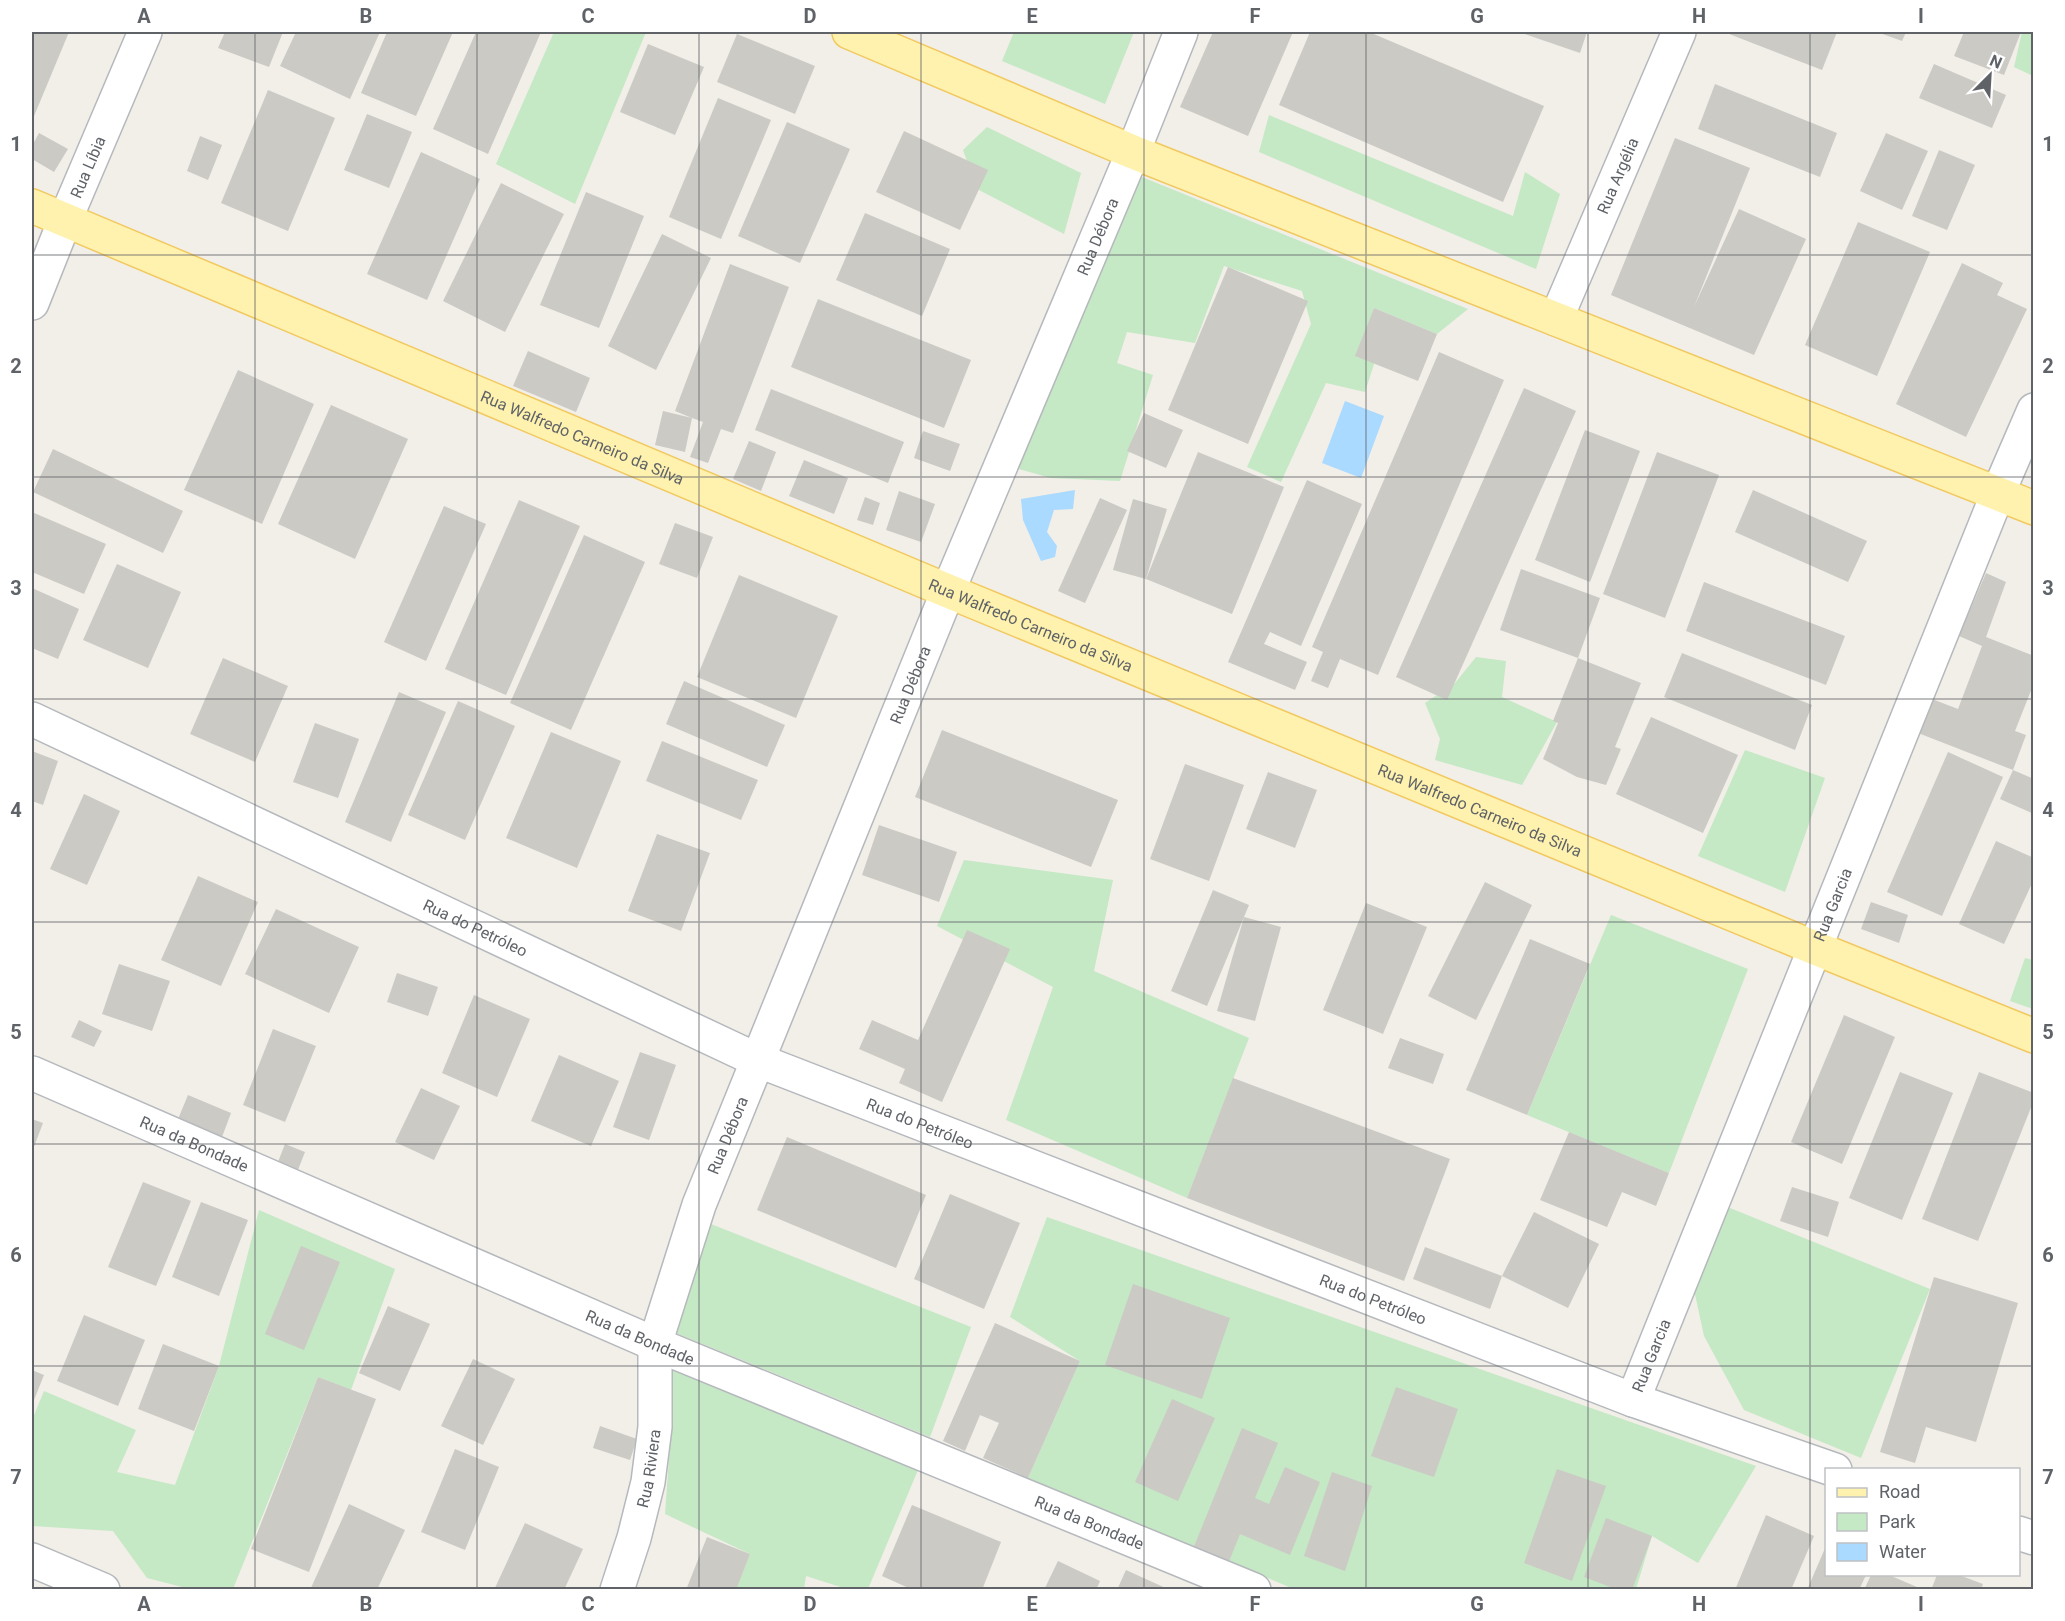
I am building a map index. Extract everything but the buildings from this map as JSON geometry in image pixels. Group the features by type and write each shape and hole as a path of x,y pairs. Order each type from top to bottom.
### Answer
{"main road":[{"path":"849,32 1133,152 2034,508"},
{"name":"Rua Walfredo Carneiro da Silva","path":"32,206 948,591 2034,1036"}],"street":[{"name":"Rua Líbia","path":"32,303 145,32"},
{"name":"Rua Débora","path":"655,1344 699,1205 757,1060 948,591 1133,152 1181,32"},
{"name":"Rua Argélia","path":"1556,319 1679,32"},
{"name":"Rua Garcia","path":"1633,1400 1998,493 2034,410"},
{"name":"Rua do Petróleo","path":"32,719 757,1060 1633,1400 1829,1468"},
{"name":"Rua da Bondade","path":"32,1073 655,1344 1254,1590"},
{"name":"Rua Riviera","path":"617,1590 634,1538 648,1482 655,1427 655,1344"},
{"path":"46,1573 103,1590"}],"green space":[{"path":"554,32 646,32 575,204 496,164"},
{"path":"1014,32 1134,32 1105,104 1002,61"},
{"path":"2022,32 2033,32 2033,76 2014,67"},
{"path":"1269,115 1513,216 1525,172 1560,194 1536,269 1259,152"},
{"path":"987,127 1081,173 1064,234 977,189 963,150"},
{"path":"1137,175 1468,309 1437,334 1374,308 1356,356 1375,361 1365,392 1326,383 1281,482 1247,467 1311,324 1302,291 1224,266 1195,343 1127,332 1117,363 1153,375 1120,481 1051,478 1012,467"},
{"path":"1476,657 1506,661 1502,697 1557,722 1522,785 1435,760 1440,739 1425,703 1455,683"},
{"path":"1745,750 1825,778 1785,892 1698,856"},
{"path":"964,860 1113,880 1094,971 1249,1038 1187,1198 1006,1120 1053,987 937,926"},
{"path":"1611,915 1748,969 1669,1173 1527,1115"},
{"path":"2025,958 2033,960 2033,1009 2010,1001"},
{"path":"1725,1206 1930,1289 1861,1458 1744,1410 1704,1336 1693,1285"},
{"path":"259,1210 395,1269 351,1390 318,1377 233,1589 190,1589 147,1578 113,1531 32,1526 32,1420 44,1391 136,1430 117,1472 175,1485 219,1366"},
{"path":"1047,1217 1756,1466 1698,1563 1652,1536 1636,1589 1294,1589 1028,1478 1080,1361 1010,1317"},
{"path":"711,1224 971,1327 930,1437 676,1333"},
{"path":"670,1368 918,1470 868,1589 847,1589 806,1576 804,1589 736,1589 750,1554 665,1514 670,1445"}],"water":[{"path":"1345,401 1384,416 1361,478 1322,463"},
{"path":"1075,490 1073,509 1054,510 1047,532 1057,546 1055,557 1041,561 1023,520 1021,499"}]}
